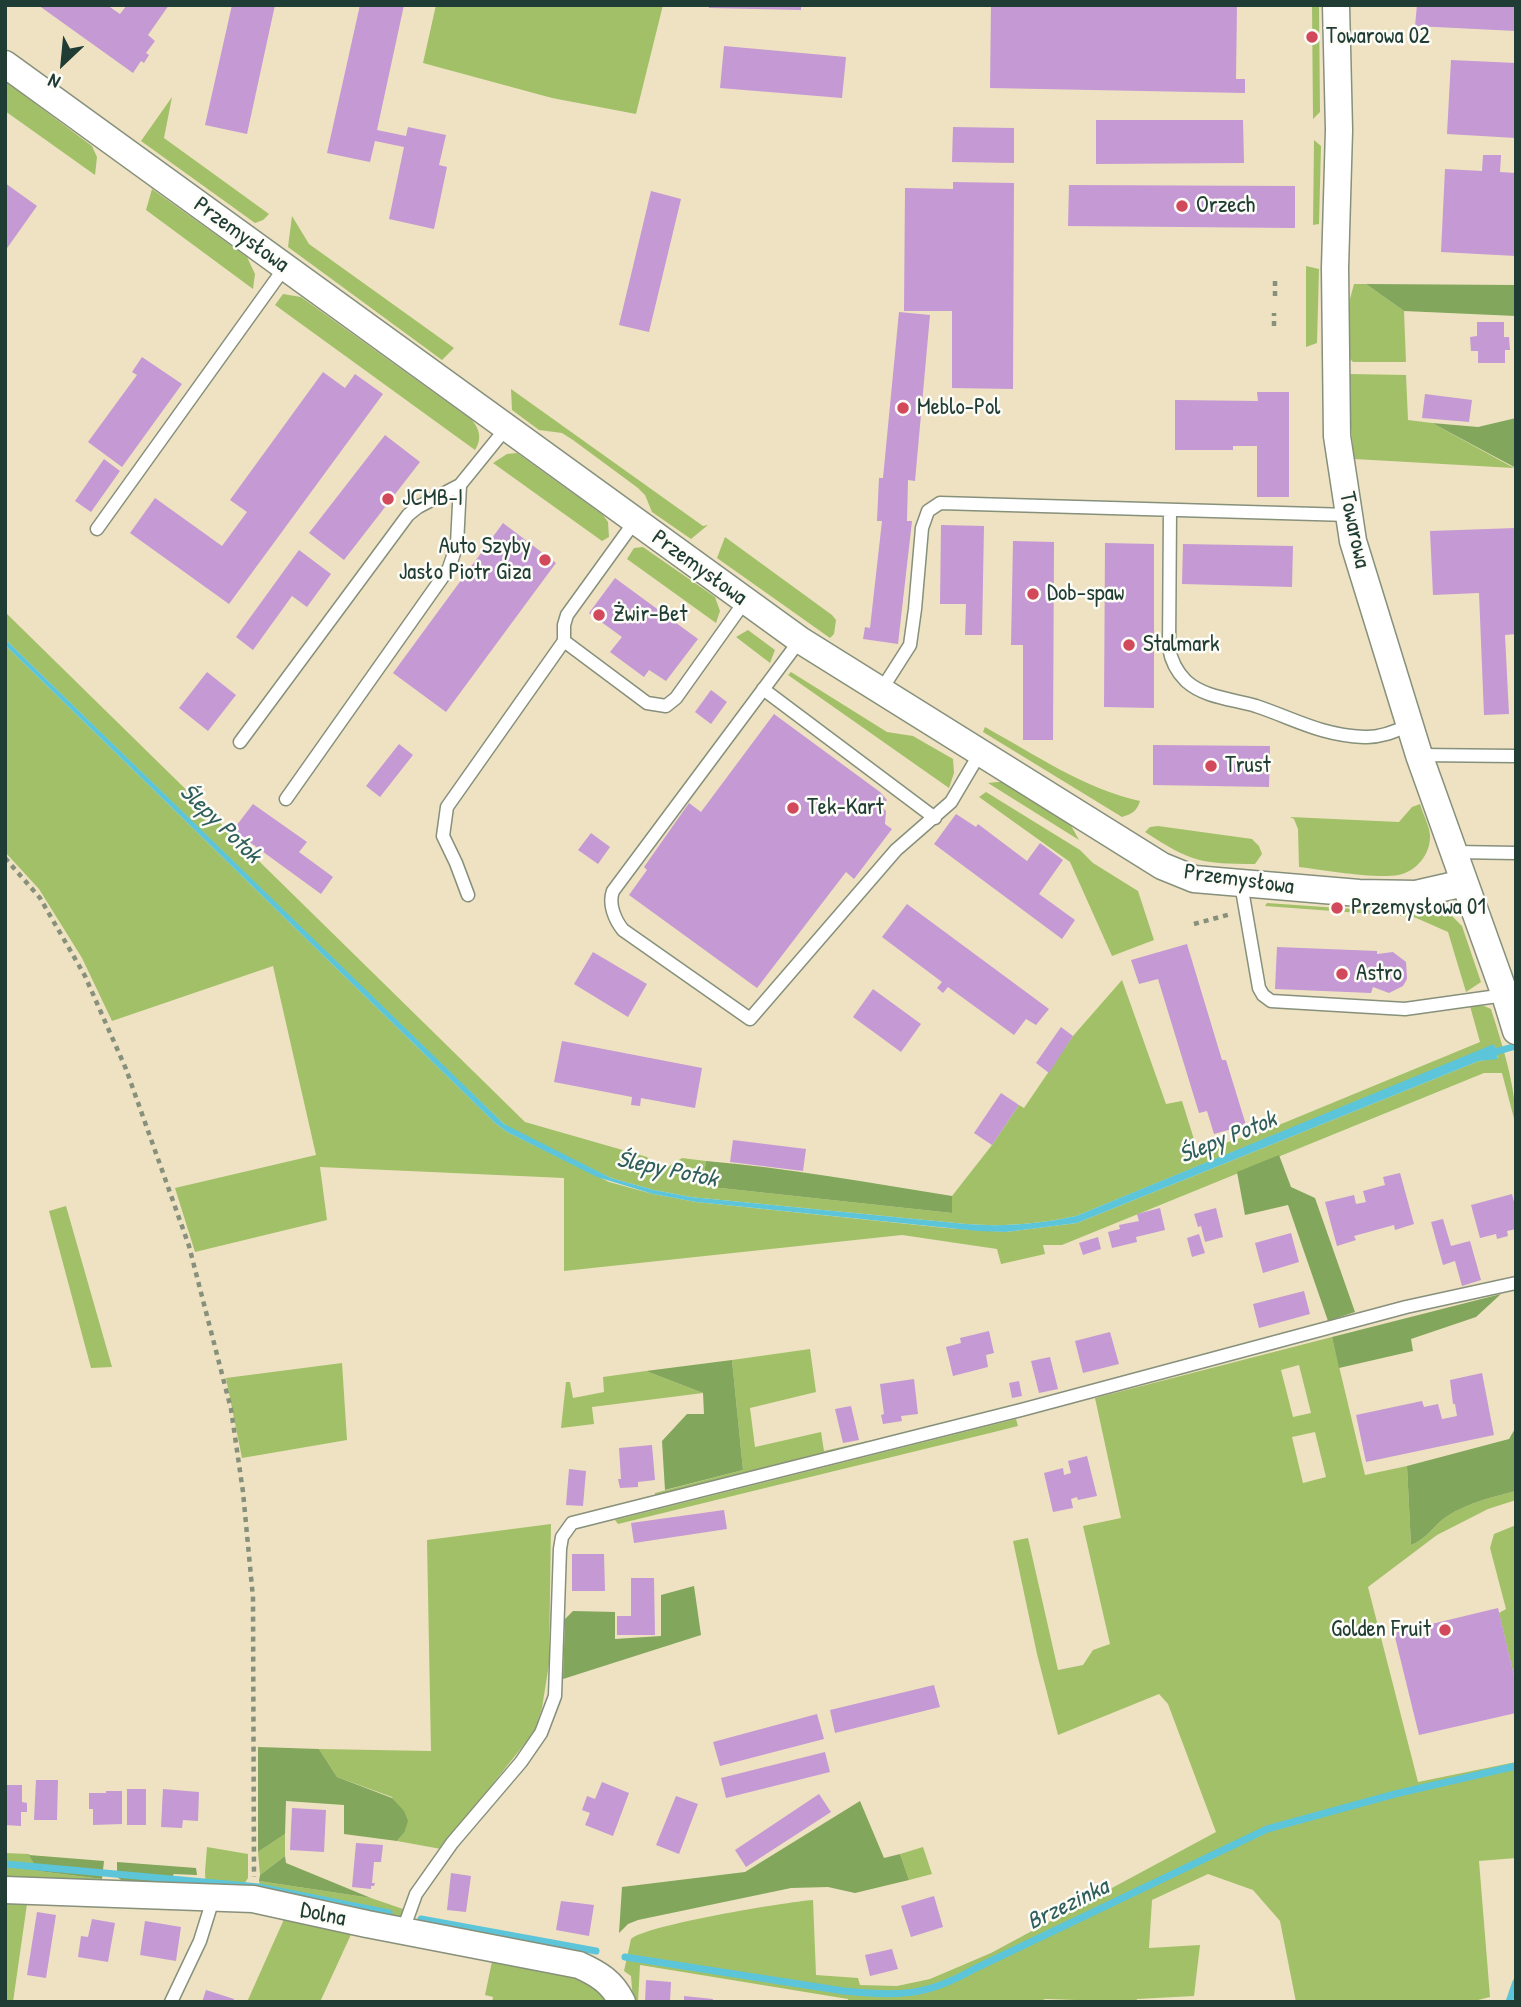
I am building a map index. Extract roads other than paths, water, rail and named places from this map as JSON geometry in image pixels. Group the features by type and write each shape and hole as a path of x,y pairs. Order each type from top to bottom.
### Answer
{"street":[{"name":"Towarowa","path":"1336,5 1339,130 1335,268 1337,436 1353,541 1419,755 1511,1015"},
{"name":"Przemysłowa","path":"5,64 800,640 1162,866 1194,879 1400,895 1464,883"},
{"name":"Dolna","path":"5,1890 253,1899 579,1965 612,1984 622,2002"}],"lane":[{"path":"97,528 285,267"},
{"path":"240,742 408,515 460,485 507,427"},
{"path":"286,799 449,568 457,544 460,485"},
{"path":"880,692 910,645 922,528 928,511 940,503 1349,515"},
{"path":"1170,511 1169,648 1173,662 1187,682 1215,696 1256,706 1309,728 1329,732 1374,737 1410,726"},
{"path":"468,895 443,836 446,807 564,641 567,615 635,521"},
{"path":"564,641 647,703 666,706 676,698 745,601"},
{"path":"800,640 613,891 611,902 617,922 623,930 750,1019 896,850 951,802 980,753"},
{"path":"763,689 934,818"},
{"path":"1419,755 1516,756"},
{"path":"1454,852 1516,853"},
{"path":"1241,884 1259,988 1271,1001 1511,1015"},
{"path":"403,1930 416,1894 452,1843 521,1762 548,1718 555,1696 560,1549 562,1537 572,1523 1021,1410 1406,1307 1516,1283"},
{"path":"170,2002 200,1941 214,1896"}],"water":[{"path":"5,639 504,1124 611,1178 691,1197 966,1224 1008,1225 1049,1221 1076,1216 1494,1044 1498,1059 1479,1061 1077,1223 1006,1232 978,1231 696,1202 653,1194 597,1177 507,1132 495,1123 5,645"}],"waterway":[{"path":"1488,1054 1516,1046"},
{"name":"Brzezinka","path":"625,1957 844,1991 896,1994 926,1990 957,1978 1267,1829 1395,1794 1516,1766"},
{"path":"5,1864 259,1887 389,1913"},
{"path":"421,1919 596,1951"},
{"path":"1509,2002 1516,1982"}],"place":[{"name":"Towarowa 02","path":"1312,37"},
{"name":"Orzech","path":"1182,206"},
{"name":"Meblo-Pol","path":"903,408"},
{"name":"JCMB-I","path":"388,499"},
{"name":"Auto Szyby Jasło Piotr Giza","path":"545,560"},
{"name":"Dob-spaw","path":"1033,594"},
{"name":"Żwir-Bet","path":"599,615"},
{"name":"Stalmark","path":"1129,645"},
{"name":"Trust","path":"1211,766"},
{"name":"Tek-Kart","path":"793,808"},
{"name":"Przemysłowa 01","path":"1337,908"},
{"name":"Astro","path":"1342,974"},
{"name":"Golden Fruit","path":"1445,1630"}],"water label":[{"name":"Ślepy Potok","path":"220,824"},
{"name":"Ślepy Potok","path":"1228,1138"},
{"name":"Ślepy Potok","path":"667,1170"}]}
